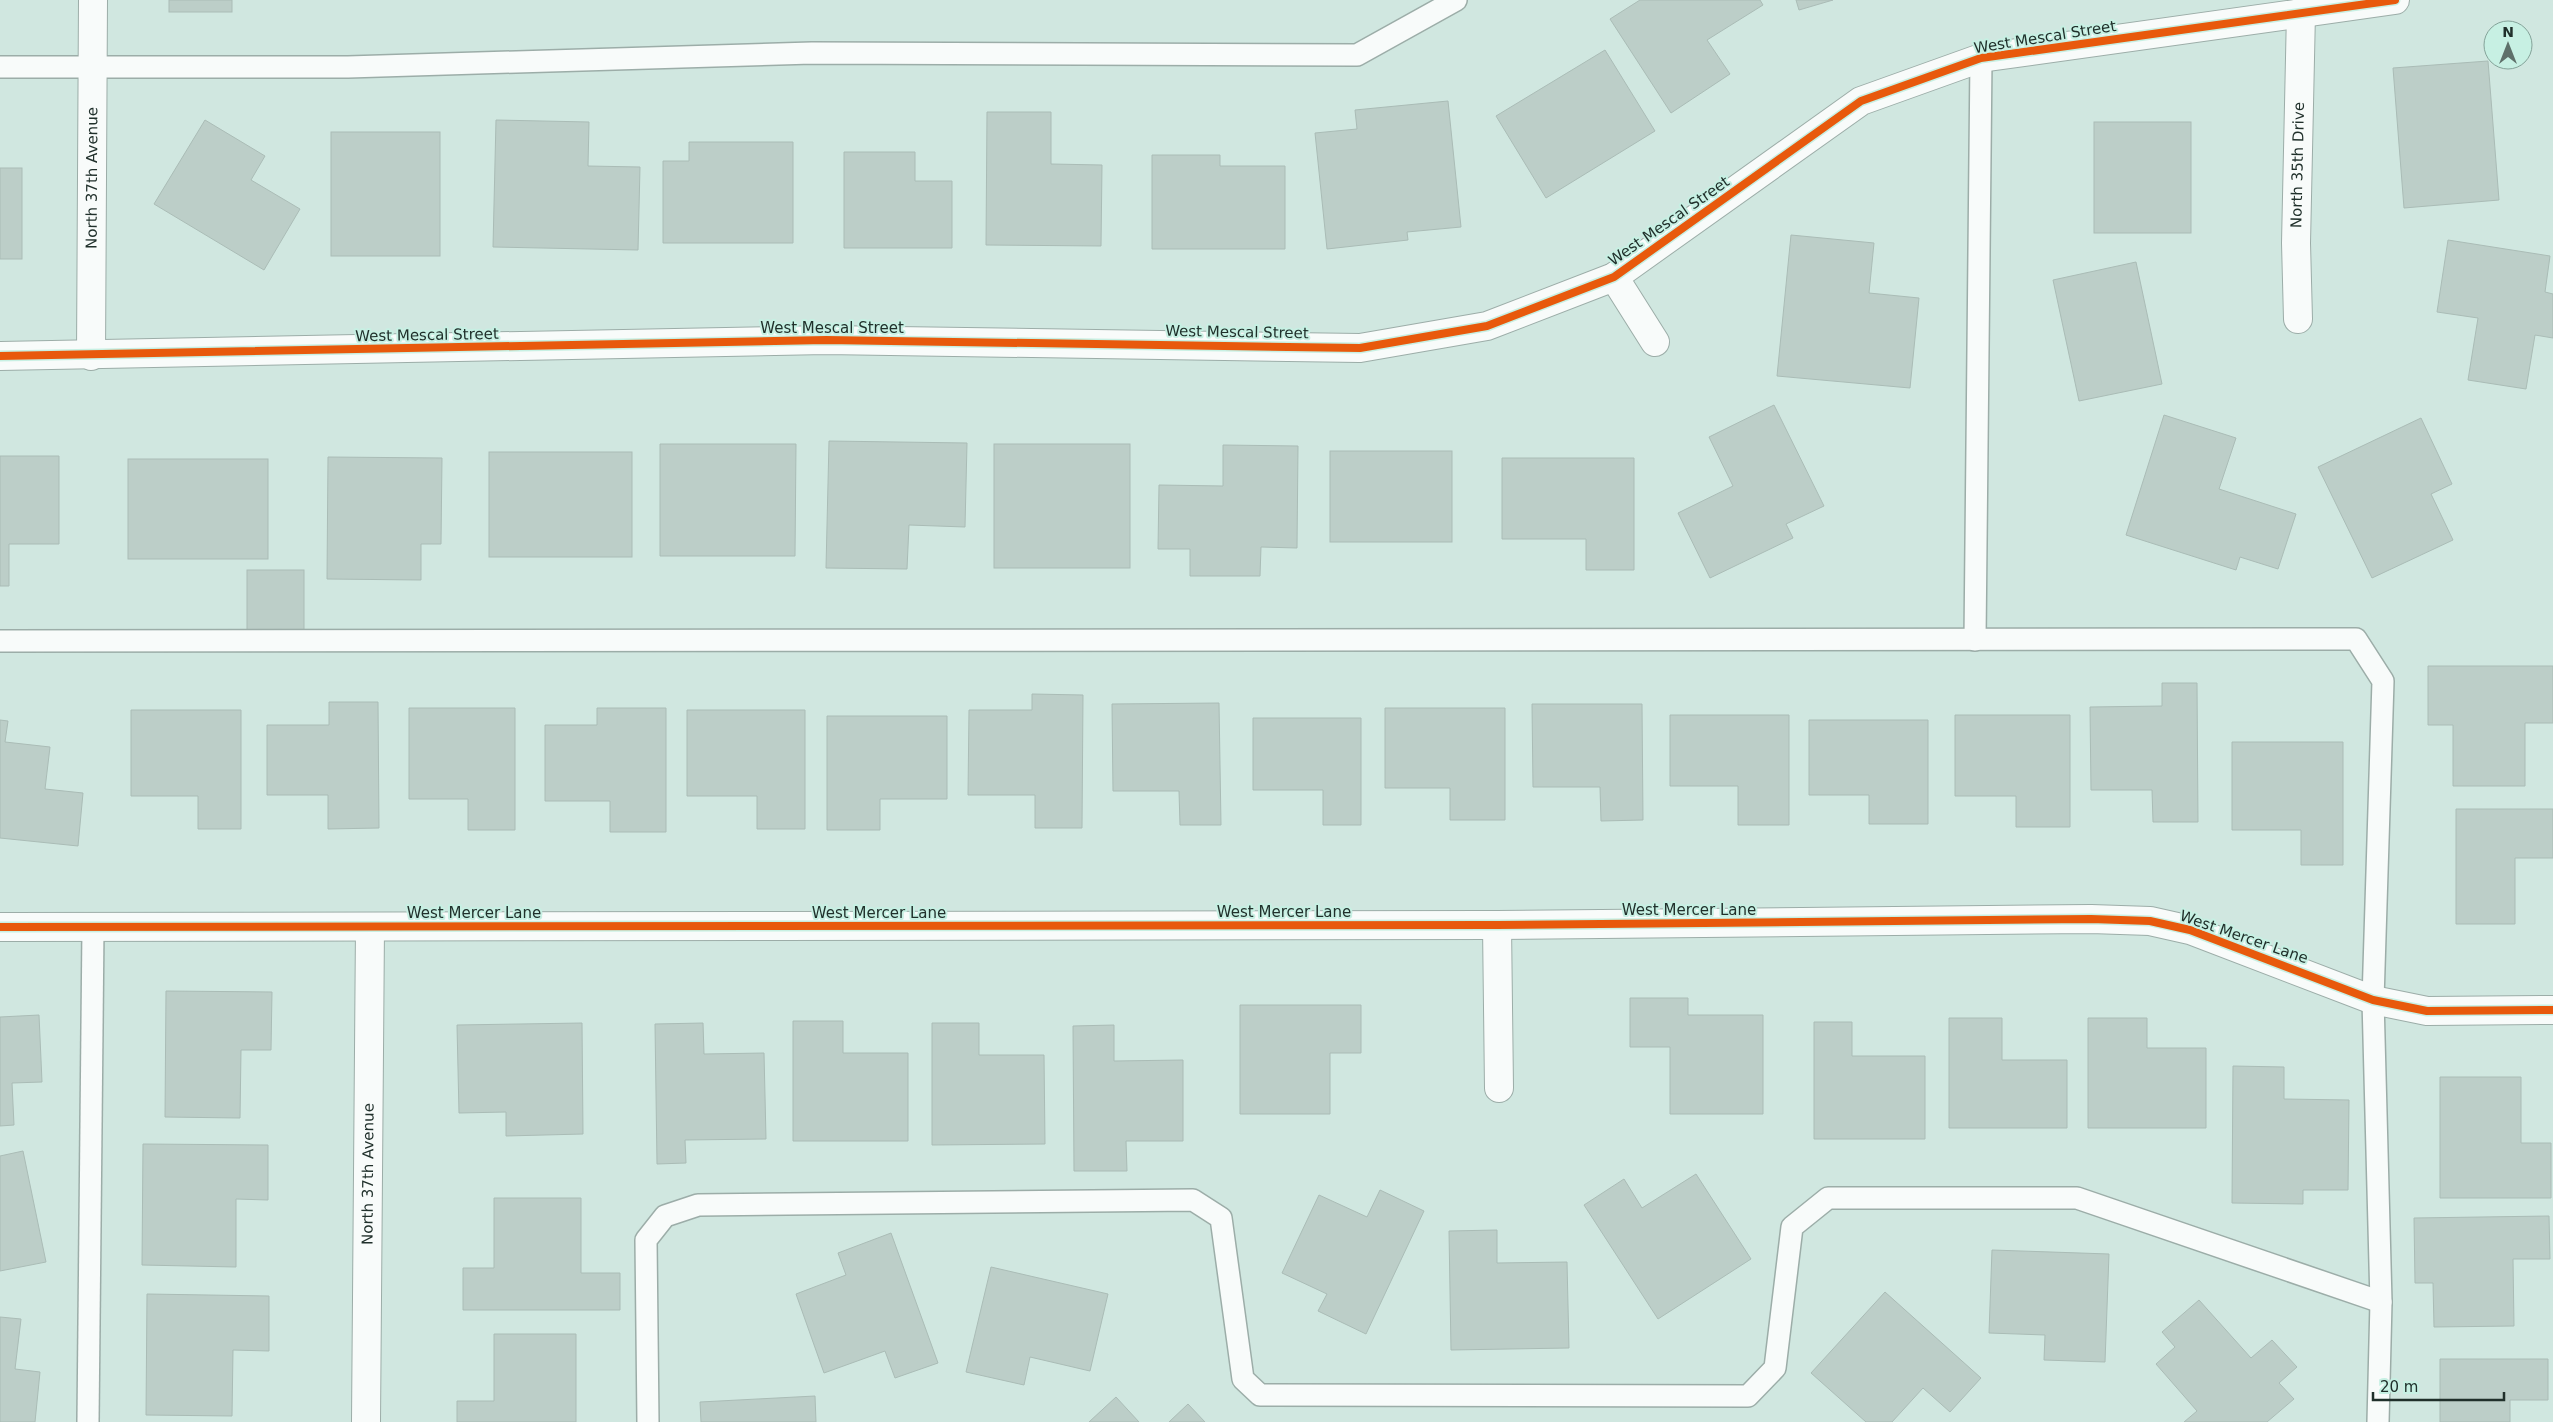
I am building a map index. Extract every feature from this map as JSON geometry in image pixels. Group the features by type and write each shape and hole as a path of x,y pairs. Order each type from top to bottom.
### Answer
{"street":[{"name":"North 37th Avenue","path":"91,356 93,0"},
{"name":"West Mescal Street","path":"0,356 91,356 826,340 1360,348 1487,326 1614,277 1861,101 1981,58 2395,0"},
{"name":"North 35th Drive","path":"2298,319 2296,243 2301,12"},
{"name":"West Mescal Street","path":"1614,277 1655,342"},
{"name":"West Mercer Lane","path":"0,927 1497,925 2090,919 2150,922 2190,930 2373,1000 2427,1011 2553,1010"},
{"path":"1497,925 1499,1088"},
{"name":"North 37th Avenue","path":"366,1422 370,927"}],"lane":[{"path":"0,67 348,67 812,53 1357,55 1456,0"},
{"path":"1975,640 1981,58"},
{"path":"0,641 2356,639 2383,681 2373,1000 2381,1302 2378,1422"},
{"path":"88,1422 93,928"},
{"path":"648,1422 646,1240 665,1216 698,1205 1193,1200 1221,1218 1243,1379 1260,1395 1748,1396 1775,1368 1792,1227 1828,1198 2077,1198 2381,1302"}],"building":[{"path":"169,0 232,0 232,12 169,12"},
{"path":"1640,0 1760,0 1763,5 1707,40 1730,74 1671,113 1610,19"},
{"path":"1796,0 1833,0 1799,10"},
{"path":"1605,50 1655,131 1546,198 1496,116"},
{"path":"2483,61 2483,70 2489,70 2499,200 2404,208 2393,68"},
{"path":"1448,101 1461,227 1407,232 1408,240 1327,249 1315,133 1357,129 1355,110"},
{"path":"987,112 1051,112 1051,164 1102,165 1101,246 986,245"},
{"path":"205,120 265,156 251,180 300,209 264,270 154,204"},
{"path":"496,120 589,122 588,166 640,167 638,250 493,247"},
{"path":"2094,122 2191,122 2191,233 2094,233"},
{"path":"331,132 440,132 440,256 331,256"},
{"path":"689,142 793,142 793,243 663,243 663,161 689,161"},
{"path":"844,152 915,152 915,181 952,181 952,248 844,248"},
{"path":"1152,155 1220,155 1220,166 1285,166 1285,249 1152,249"},
{"path":"0,168 22,168 22,259 0,259"},
{"path":"1791,235 1874,243 1869,293 1919,298 1910,388 1777,376"},
{"path":"2448,240 2550,256 2545,292 2553,294 2553,338 2535,335 2526,389 2468,380 2478,318 2437,312"},
{"path":"2136,262 2162,384 2079,401 2053,280"},
{"path":"1774,405 1824,506 1786,524 1793,538 1710,578 1678,513 1733,486 1709,437"},
{"path":"2164,415 2236,438 2219,489 2296,514 2278,569 2240,557 2236,570 2126,535"},
{"path":"2421,418 2452,484 2431,494 2453,540 2372,578 2318,467"},
{"path":"829,441 967,443 965,527 909,525 907,569 826,568"},
{"path":"660,444 796,444 795,556 660,556"},
{"path":"994,444 1130,444 1130,568 994,568"},
{"path":"1223,445 1298,446 1297,548 1261,547 1260,576 1190,576 1190,549 1158,549 1159,485 1223,486"},
{"path":"1330,451 1452,451 1452,542 1330,542"},
{"path":"489,452 632,452 632,557 489,557"},
{"path":"0,456 59,456 59,544 9,544 9,586 0,586"},
{"path":"328,457 442,458 441,544 421,544 421,580 327,579"},
{"path":"1502,458 1634,458 1634,570 1586,570 1586,539 1502,539"},
{"path":"128,459 268,459 268,559 128,559"},
{"path":"247,570 304,570 304,632 247,632"},
{"path":"2428,666 2553,666 2553,723 2525,723 2525,786 2453,786 2453,725 2428,725"},
{"path":"2162,683 2197,683 2198,822 2153,822 2152,790 2091,790 2090,707 2162,706"},
{"path":"1032,694 1083,695 1082,828 1035,828 1035,795 968,795 969,710 1032,710"},
{"path":"329,702 378,702 379,828 328,829 328,795 267,795 267,725 329,725"},
{"path":"1219,703 1221,825 1180,825 1179,791 1113,791 1112,704"},
{"path":"1532,704 1642,704 1643,820 1601,821 1600,787 1533,787"},
{"path":"409,708 515,708 515,830 468,830 468,799 409,799"},
{"path":"597,708 666,708 666,832 610,832 610,801 545,801 545,725 597,725"},
{"path":"1385,708 1505,708 1505,820 1450,820 1450,788 1385,788"},
{"path":"131,710 241,710 241,829 198,829 198,796 131,796"},
{"path":"687,710 805,710 805,829 757,829 757,796 687,796"},
{"path":"1670,715 1789,715 1789,825 1738,825 1738,786 1670,786"},
{"path":"1955,715 2070,715 2070,827 2016,827 2016,796 1955,796"},
{"path":"827,716 947,716 947,799 880,799 880,830 827,830"},
{"path":"1253,718 1361,718 1361,825 1323,825 1323,790 1253,790"},
{"path":"0,720 8,721 5,742 50,747 45,789 83,793 78,846 0,838"},
{"path":"1809,720 1928,720 1928,824 1869,824 1869,795 1809,795"},
{"path":"2232,742 2343,742 2343,865 2301,865 2301,830 2232,830"},
{"path":"2456,809 2553,809 2553,858 2515,858 2515,924 2456,924"},
{"path":"166,991 272,992 271,1050 241,1050 240,1118 165,1117"},
{"path":"1630,998 1688,998 1688,1015 1763,1015 1763,1114 1670,1114 1670,1047 1630,1047"},
{"path":"1240,1005 1361,1005 1361,1053 1330,1053 1330,1114 1240,1114"},
{"path":"39,1015 42,1082 12,1083 14,1125 0,1126 0,1017"},
{"path":"1949,1018 2002,1018 2002,1060 2067,1060 2067,1128 1949,1128"},
{"path":"2088,1018 2147,1018 2147,1048 2206,1048 2206,1128 2088,1128"},
{"path":"793,1021 843,1021 843,1053 908,1053 908,1141 793,1141"},
{"path":"1814,1022 1852,1022 1852,1056 1925,1056 1925,1139 1814,1139"},
{"path":"582,1023 583,1134 506,1136 506,1112 459,1113 457,1025"},
{"path":"703,1023 704,1054 764,1053 766,1139 685,1140 686,1163 657,1164 655,1024"},
{"path":"932,1023 979,1023 979,1055 1044,1055 1045,1144 932,1145"},
{"path":"1114,1025 1114,1061 1183,1060 1183,1141 1126,1141 1127,1171 1074,1171 1073,1026"},
{"path":"2233,1066 2284,1067 2284,1099 2349,1100 2348,1190 2303,1190 2303,1204 2232,1203"},
{"path":"2440,1077 2521,1077 2521,1143 2551,1143 2551,1198 2440,1198"},
{"path":"143,1144 268,1145 268,1200 236,1199 236,1267 142,1265"},
{"path":"23,1151 46,1262 0,1271 0,1156"},
{"path":"1696,1174 1751,1259 1658,1319 1584,1205 1624,1179 1642,1208"},
{"path":"1380,1190 1424,1211 1366,1334 1318,1311 1327,1294 1282,1273 1319,1195 1367,1217"},
{"path":"494,1198 581,1198 581,1273 620,1273 620,1310 463,1310 463,1268 494,1268"},
{"path":"2549,1216 2550,1259 2513,1259 2514,1326 2434,1327 2433,1283 2415,1283 2414,1218"},
{"path":"1497,1230 1497,1263 1567,1262 1569,1348 1451,1350 1449,1231"},
{"path":"891,1233 938,1363 895,1378 885,1351 824,1373 796,1294 846,1275 838,1253"},
{"path":"1992,1250 2109,1254 2105,1362 2044,1360 2045,1335 1989,1333"},
{"path":"991,1267 1108,1294 1090,1371 1030,1357 1024,1385 966,1372"},
{"path":"1885,1292 1981,1378 1950,1412 1923,1388 1892,1422 1866,1422 1811,1373"},
{"path":"147,1294 269,1296 269,1351 233,1350 232,1416 146,1415"},
{"path":"2199,1300 2251,1358 2272,1340 2297,1367 2279,1383 2294,1399 2267,1422 2184,1422 2197,1411 2156,1364 2175,1347 2162,1332"},
{"path":"0,1317 21,1319 15,1369 40,1372 35,1422 0,1422"},
{"path":"494,1334 576,1334 576,1422 457,1422 457,1401 494,1401"},
{"path":"2440,1359 2548,1359 2548,1400 2510,1400 2510,1422 2440,1422"},
{"path":"815,1396 816,1422 701,1422 700,1402"},
{"path":"1116,1397 1139,1422 1089,1422"},
{"path":"1188,1404 1205,1422 1169,1422"}],"cycle path":[{"path":"0,356 826,340 1360,348 1487,326 1614,277 1861,101 1981,58 2395,0"},
{"path":"0,927 1497,925 2091,919 2150,921 2190,930 2373,1000 2427,1011 2553,1010"}]}
